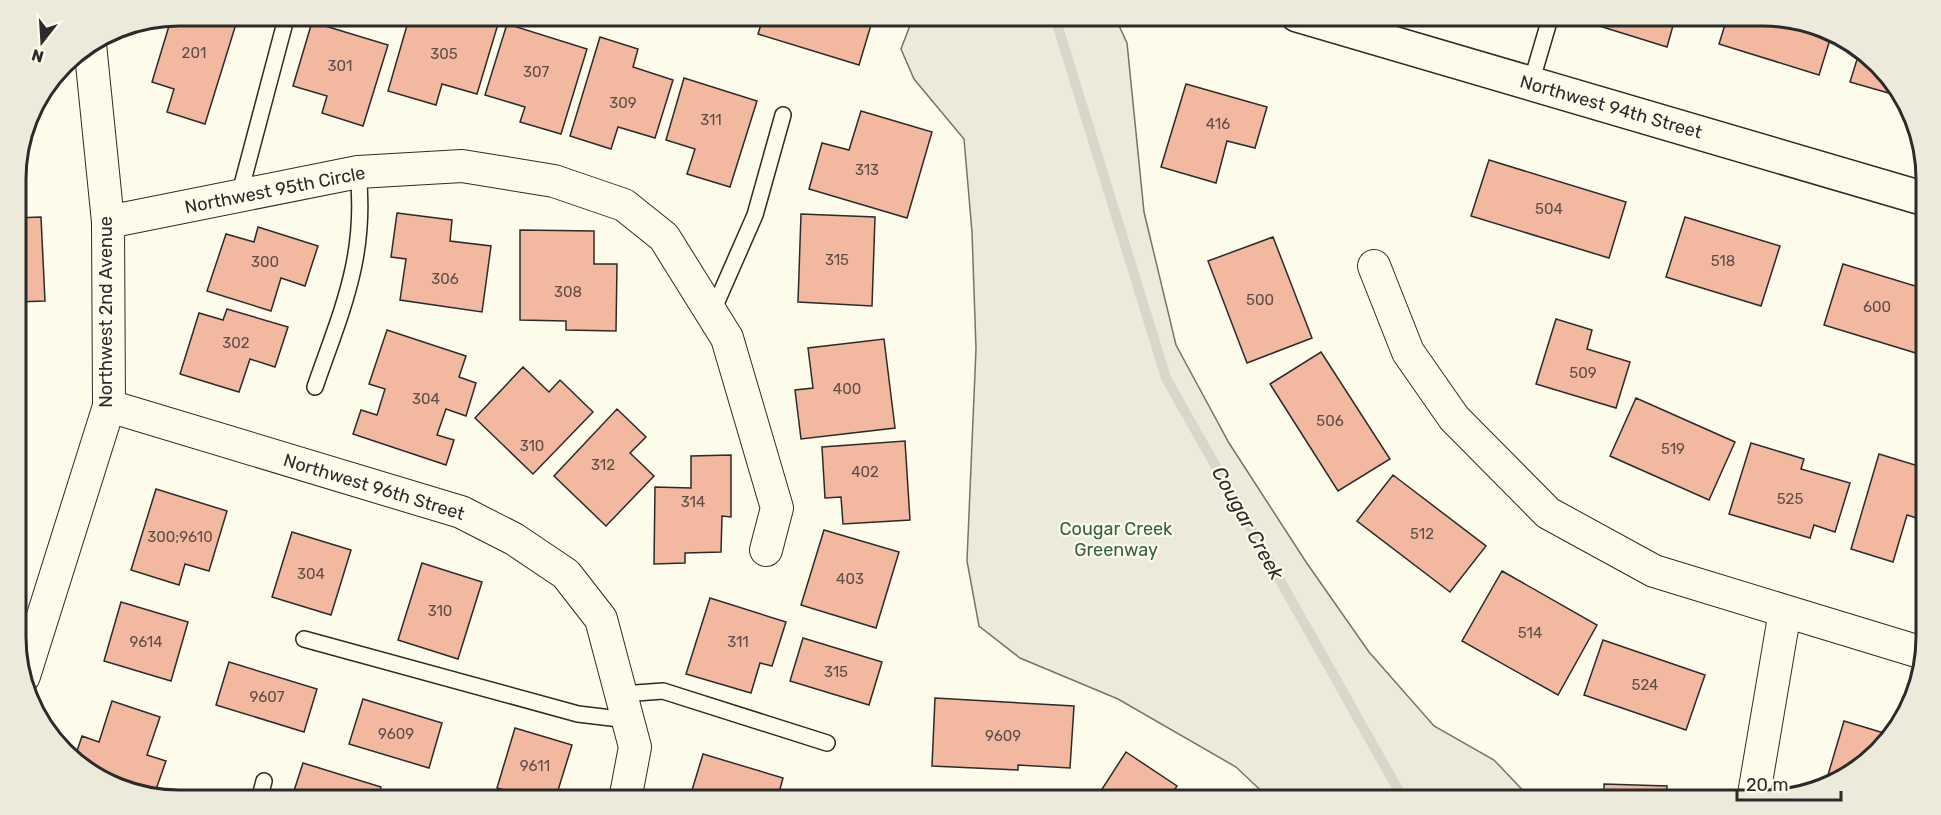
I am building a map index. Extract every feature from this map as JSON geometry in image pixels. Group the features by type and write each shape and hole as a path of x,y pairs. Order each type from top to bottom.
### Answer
{"street":[{"name":"Northwest 94th Street","path":"1335,26 1916,196"},
{"name":"Northwest 2nd Avenue","path":"28,662 109,406 108,222 91,53"},
{"name":"Northwest 95th Circle","path":"108,222 358,172 462,166 554,181 624,205 664,237 727,338 777,508 766,550"},
{"path":"1374,266 1408,352 1447,408 1548,513 1654,571 1915,650"},
{"name":"Northwest 96th Street","path":"109,406 461,512 514,539 566,574 601,619 635,747 627,790"},
{"path":"1755,789 1785,611"}],"lane":[{"path":"239,196 284,26"},
{"path":"1531,83 1548,26"},
{"path":"712,313 755,215 783,115"},
{"path":"315,387 346,298 358,254 362,210 358,172"},
{"path":"304,639 578,714 625,707 663,691 827,743"},
{"path":"262,790 264,781"}],"green space":[{"name":"Cougar Creek Greenway","path":"910,26 1119,26 1127,43 1144,212 1176,345 1229,443 1306,562 1369,652 1434,726 1494,760 1522,789 1260,789 1236,767 1118,699 1020,658 979,626 967,561 976,349 972,232 964,139 914,79 901,49"}],"building":[{"path":"169,26 235,26 205,124 167,112 174,89 152,82"},
{"path":"311,26 325,26 388,45 363,126 322,113 327,96 293,86"},
{"path":"407,26 497,26 477,94 442,84 436,105 388,91"},
{"path":"506,26 513,26 587,49 561,134 520,122 525,107 485,95"},
{"path":"761,26 871,26 859,65 758,34"},
{"path":"1599,26 1673,26 1667,47"},
{"path":"1725,26 1793,28 1829,41 1819,75 1719,44"},
{"path":"600,37 638,49 633,67 673,80 655,138 618,127 611,149 570,136"},
{"path":"1857,58 1871,70 1889,93 1850,82"},
{"path":"684,78 757,101 730,187 687,174 695,149 666,140"},
{"path":"1186,84 1267,107 1255,148 1227,141 1216,183 1161,167"},
{"path":"861,111 932,132 907,218 809,189 822,143 849,150"},
{"path":"1489,160 1626,202 1609,258 1471,216"},
{"path":"397,213 452,220 450,241 491,246 482,312 400,300 406,259 391,257"},
{"path":"801,214 875,217 872,306 798,302"},
{"path":"41,217 45,301 26,302 26,218"},
{"path":"1685,217 1780,246 1761,306 1666,277"},
{"path":"258,227 318,246 305,286 281,278 271,311 207,291 226,234 254,242"},
{"path":"520,230 594,231 594,264 617,264 616,331 566,330 566,321 520,320"},
{"path":"1273,237 1312,338 1247,363 1208,261"},
{"path":"1843,264 1916,286 1916,353 1824,325"},
{"path":"227,309 288,327 275,367 250,359 239,392 180,374 199,313 223,320"},
{"path":"1556,319 1592,330 1587,349 1630,362 1616,408 1536,384"},
{"path":"387,330 466,356 459,377 476,383 466,416 446,409 437,435 454,440 446,465 353,434 361,410 377,415 385,389 369,384"},
{"path":"884,339 895,428 801,439 795,390 813,388 808,348"},
{"path":"1321,352 1390,459 1338,491 1270,384"},
{"path":"523,367 549,392 560,380 593,412 533,474 475,418"},
{"path":"1636,398 1735,442 1709,500 1610,456"},
{"path":"617,409 646,437 630,453 654,476 606,526 554,476"},
{"path":"905,441 910,520 843,524 841,497 825,498 822,447"},
{"path":"1751,443 1804,459 1801,469 1850,483 1835,532 1814,525 1810,538 1729,514"},
{"path":"1879,454 1916,465 1916,518 1907,515 1893,562 1851,549"},
{"path":"731,455 731,517 722,516 721,552 685,553 685,563 654,564 655,487 691,488 691,456"},
{"path":"1393,475 1486,546 1450,592 1357,521"},
{"path":"156,489 227,511 209,571 185,564 179,585 131,570"},
{"path":"824,530 899,552 876,628 801,605"},
{"path":"292,532 351,550 331,615 272,597"},
{"path":"422,563 482,582 458,659 398,640"},
{"path":"1502,571 1597,625 1558,695 1462,641"},
{"path":"710,598 786,622 772,666 760,663 751,693 686,674"},
{"path":"121,602 188,622 171,681 104,661"},
{"path":"803,638 882,662 869,705 790,681"},
{"path":"1603,640 1705,675 1686,730 1584,695"},
{"path":"229,662 317,689 304,732 216,705"},
{"path":"935,698 1074,706 1070,768 1018,765 1018,770 932,766"},
{"path":"363,699 442,723 429,768 349,744"},
{"path":"112,701 160,717 147,755 166,761 157,788 120,778 102,769 77,751 82,736 99,742"},
{"path":"1844,721 1882,732 1856,758 1828,775"},
{"path":"515,728 572,745 558,790 497,788"},
{"path":"1126,752 1177,786 1175,789 1102,789"},
{"path":"703,754 783,778 780,790 692,790"},
{"path":"303,763 381,787 380,790 294,790"},
{"path":"1604,784 1667,786 1667,789 1604,789"}],"waterway":[{"name":"Cougar Creek","path":"1058,27 1166,378 1398,789"}]}
